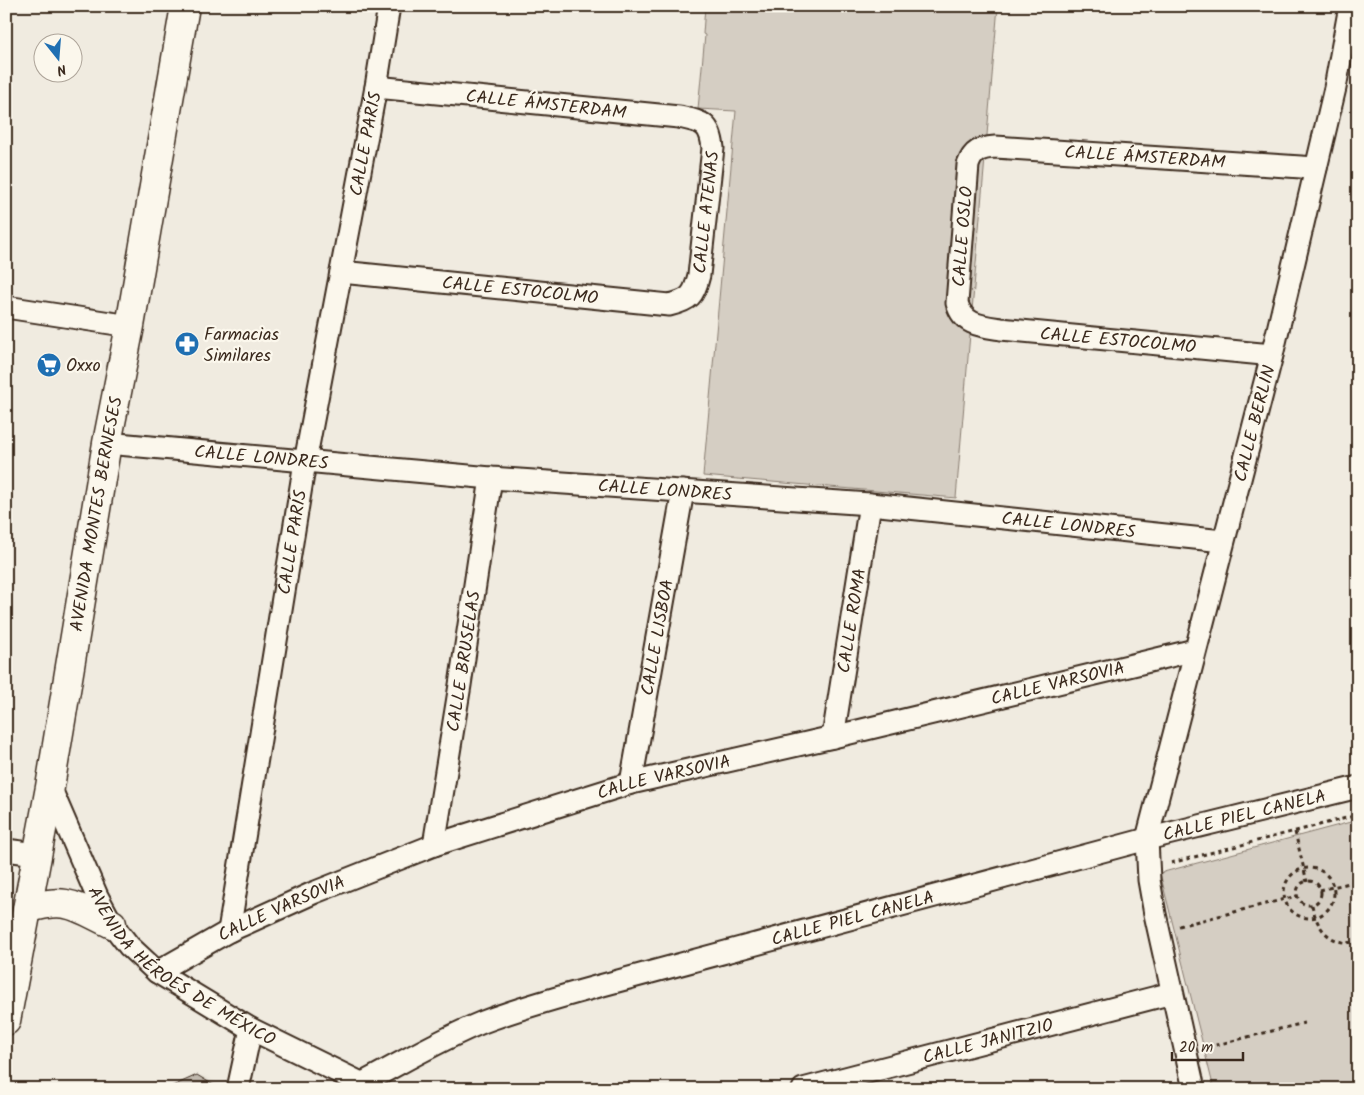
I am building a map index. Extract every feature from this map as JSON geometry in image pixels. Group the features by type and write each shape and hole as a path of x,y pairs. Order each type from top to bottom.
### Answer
{"street":[{"name":"AVENIDA MONTES BERNESES","path":"6,1021 50,787 107,443 130,326 185,6"},
{"name":"CALLE PARÍS","path":"229,931 305,462 376,87 389,6"},
{"name":"CALLE BERLÍN","path":"1194,1089 1150,889 1147,839 1272,355 1336,79 1350,6"},
{"name":"CALLE ÁMSTERDAM","path":"376,87 679,117 701,122 711,132"},
{"name":"CALLE ATENAS","path":"695,291 699,275 712,160 711,132"},
{"name":"CALLE ÁMSTERDAM","path":"974,152 983,148 995,147 1316,168"},
{"name":"CALLE OSLO","path":"966,320 957,303 968,165 974,152"},
{"name":"CALLE ESTOCOLMO","path":"340,272 669,306 688,299 695,291"},
{"path":"6,307 130,326"},
{"name":"CALLE ESTOCOLMO","path":"966,320 982,326 1001,329 1272,355"},
{"name":"CALLE LONDRES","path":"107,443 491,478 870,504 1223,541"},
{"name":"CALLE BRUSELAS","path":"434,844 491,478"},
{"name":"CALLE LISBOA","path":"631,783 655,658 683,491"},
{"name":"CALLE ROMA","path":"833,737 870,504"},
{"name":"CALLE VARSOVIA","path":"157,972 229,931 313,893 434,844 631,783 833,737 1195,650"},
{"name":"AVENIDA HÉROES DE MÉXICO","path":"50,787 97,896 112,924 129,946 157,972 251,1029 367,1086"},
{"name":"CALLE PIEL CANELA","path":"367,1086 446,1039 516,1010 612,982 1147,839 1358,787"},
{"path":"6,850 36,854"},
{"path":"27,909 52,902 64,903 78,907 112,924"},
{"name":"CALLE JANITZIO","path":"803,1089 1172,993"},
{"path":"238,1089 251,1029"}],"path":[{"path":"1166,864 1358,815"},
{"path":"1295,832 1307,882"},
{"path":"1304,868 1324,872 1333,887 1333,901 1329,908 1323,914 1315,917 1306,918 1298,916 1286,904 1284,887 1288,879 1294,873 1304,868"},
{"path":"1320,890 1358,881"},
{"path":"1307,882 1315,884 1320,890 1319,900 1312,905 1301,902 1298,896 1300,885 1307,882"},
{"path":"1172,928 1298,896"},
{"path":"1312,905 1315,917 1324,932 1332,938 1344,942 1358,942"},
{"path":"1202,1048 1304,1023"}],"shaded area":[{"path":"705,6 998,6 956,498 703,476 736,111 698,109 705,35 703,34"},
{"path":"1358,820 1358,1089 1214,1089 1160,873"}],"building":[{"path":"197,1075 220,1089 166,1089"}],"place":[{"name":"Farmacias Similares","path":"187,344"},
{"name":"Oxxo","path":"49,365"}]}
